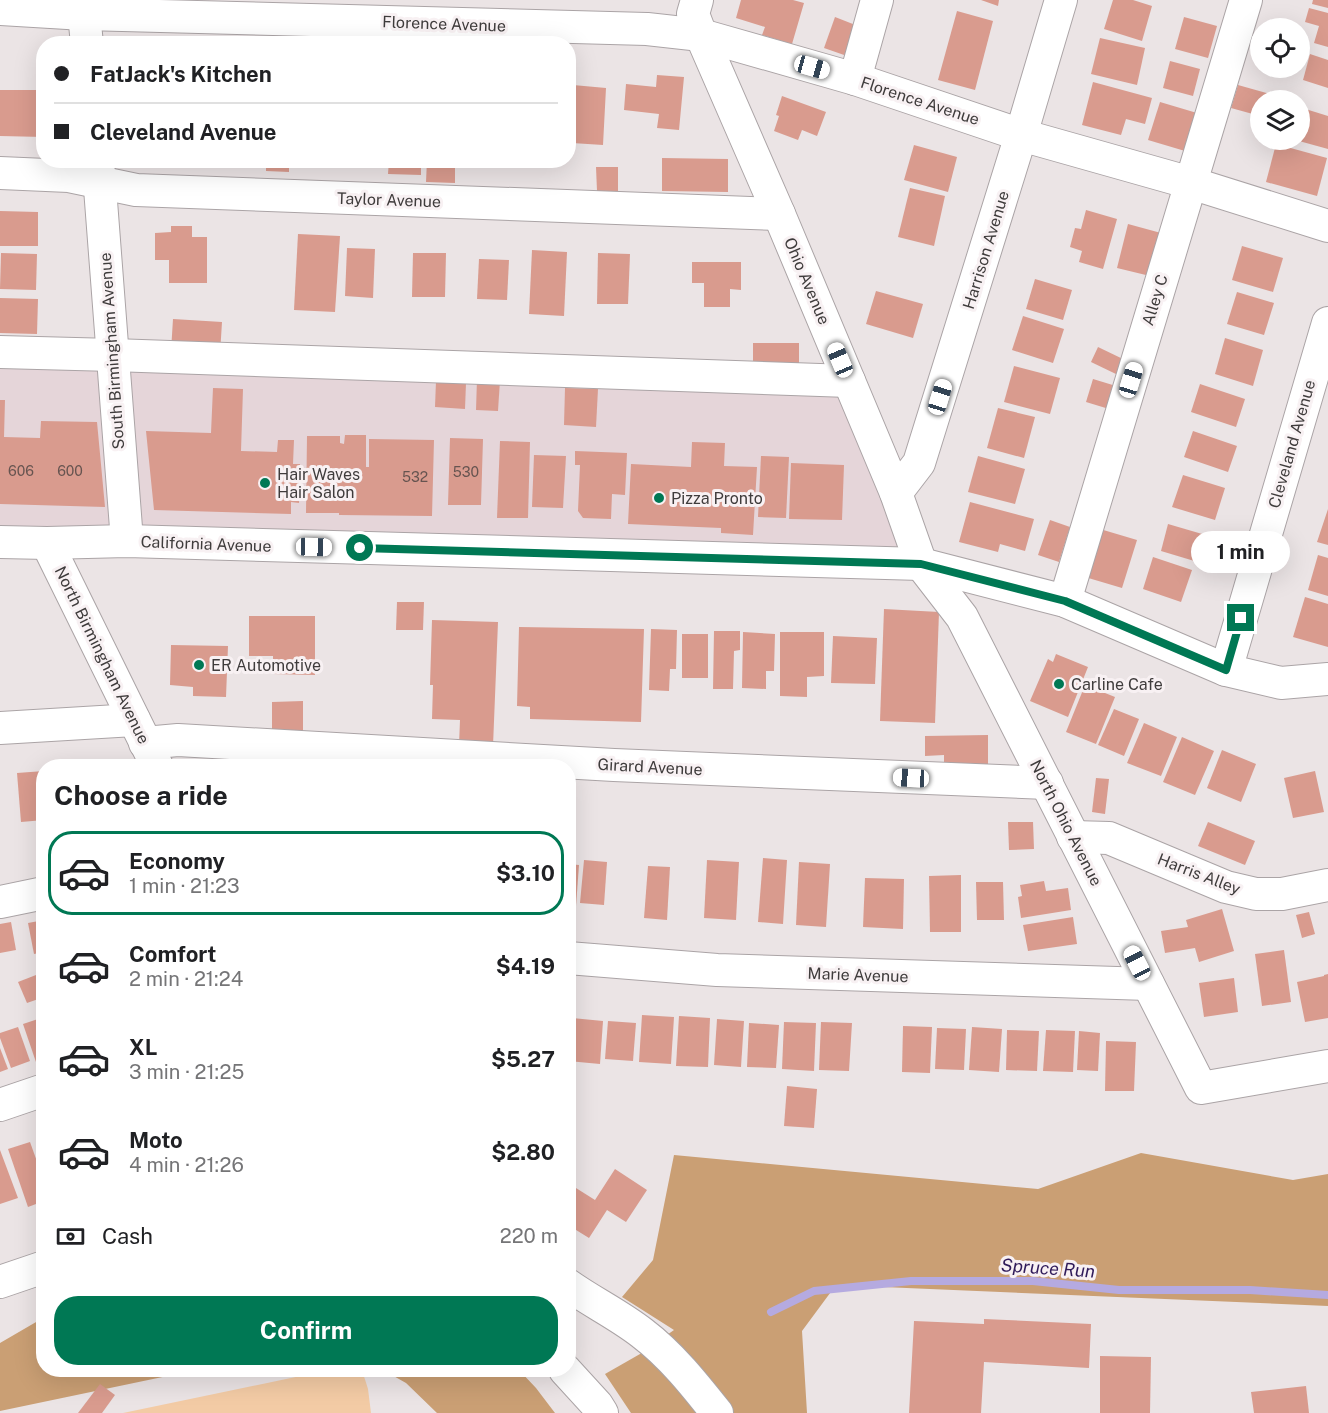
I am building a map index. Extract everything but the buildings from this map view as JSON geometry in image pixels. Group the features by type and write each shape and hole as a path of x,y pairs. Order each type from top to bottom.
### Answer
{"street":[{"name":"Ohio Avenue","path":"697,0 693,14 701,35 896,493 921,564"},
{"path":"855,79 877,0"},
{"name":"Harrison Avenue","path":"896,493 919,463 1022,135 1061,0"},
{"name":"Alley C","path":"1065,601 1246,0"},
{"name":"Florence Avenue","path":"0,9 86,19 636,29 701,35 855,79 1022,135 1191,183 1328,226"},
{"name":"Taylor Avenue","path":"0,173 69,176 99,172 136,190 779,214"},
{"name":"South Birmingham Avenue","path":"99,172 127,541"},
{"name":"Cleveland Avenue","path":"1226,670 1328,323"},
{"path":"0,352 849,381"},
{"name":"California Avenue","path":"0,542 127,541 921,564 1065,601 1226,670 1281,683 1328,679"},
{"name":"North Birmingham Avenue","path":"47,543 146,743"},
{"name":"North Ohio Avenue","path":"921,564 962,617 1201,1089 1328,1066"},
{"name":"Girard Avenue","path":"0,728 146,743 178,740 509,759"},
{"name":"Girard Avenue","path":"576,763 1047,783"},
{"name":"Harris Alley","path":"1073,837 1109,838 1226,887 1256,894 1282,894 1328,885"},
{"path":"0,902 36,895"},
{"name":"Marie Avenue","path":"576,959 717,970 1148,984"},
{"path":"0,1105 36,1093"},
{"path":"0,1282 36,1271"},
{"path":"576,1290 640,1332 665,1353 696,1386 717,1413"},
{"path":"572,1377 602,1413"}],"shaded area":[{"path":"0,352 849,381 921,564 0,542"},
{"path":"1141,1153 1293,1180 1328,1174 1328,1306 836,1285 802,1331 807,1413 631,1413 605,1374 640,1354 674,1330 622,1297 653,1260 674,1155 1038,1189"},
{"path":"36,1322 36,1377 163,1377 0,1411 0,1343"},
{"path":"295,1377 364,1377 371,1413 123,1413"},
{"path":"395,1377 526,1377 555,1413 437,1413 406,1383"}],"waterway":[{"name":"Spruce Run","path":"771,1312 814,1291 911,1281 1033,1281 1119,1290 1250,1290 1328,1295"}],"place":[{"name":"Hair Waves Hair Salon","path":"265,483"},
{"name":"Pizza Pronto","path":"659,498"},
{"name":"ER Automotive","path":"199,665"},
{"name":"Carline Cafe","path":"1059,684"}],"route":[{"path":"360,548 921,564 1065,601 1226,670 1241,618"}]}
